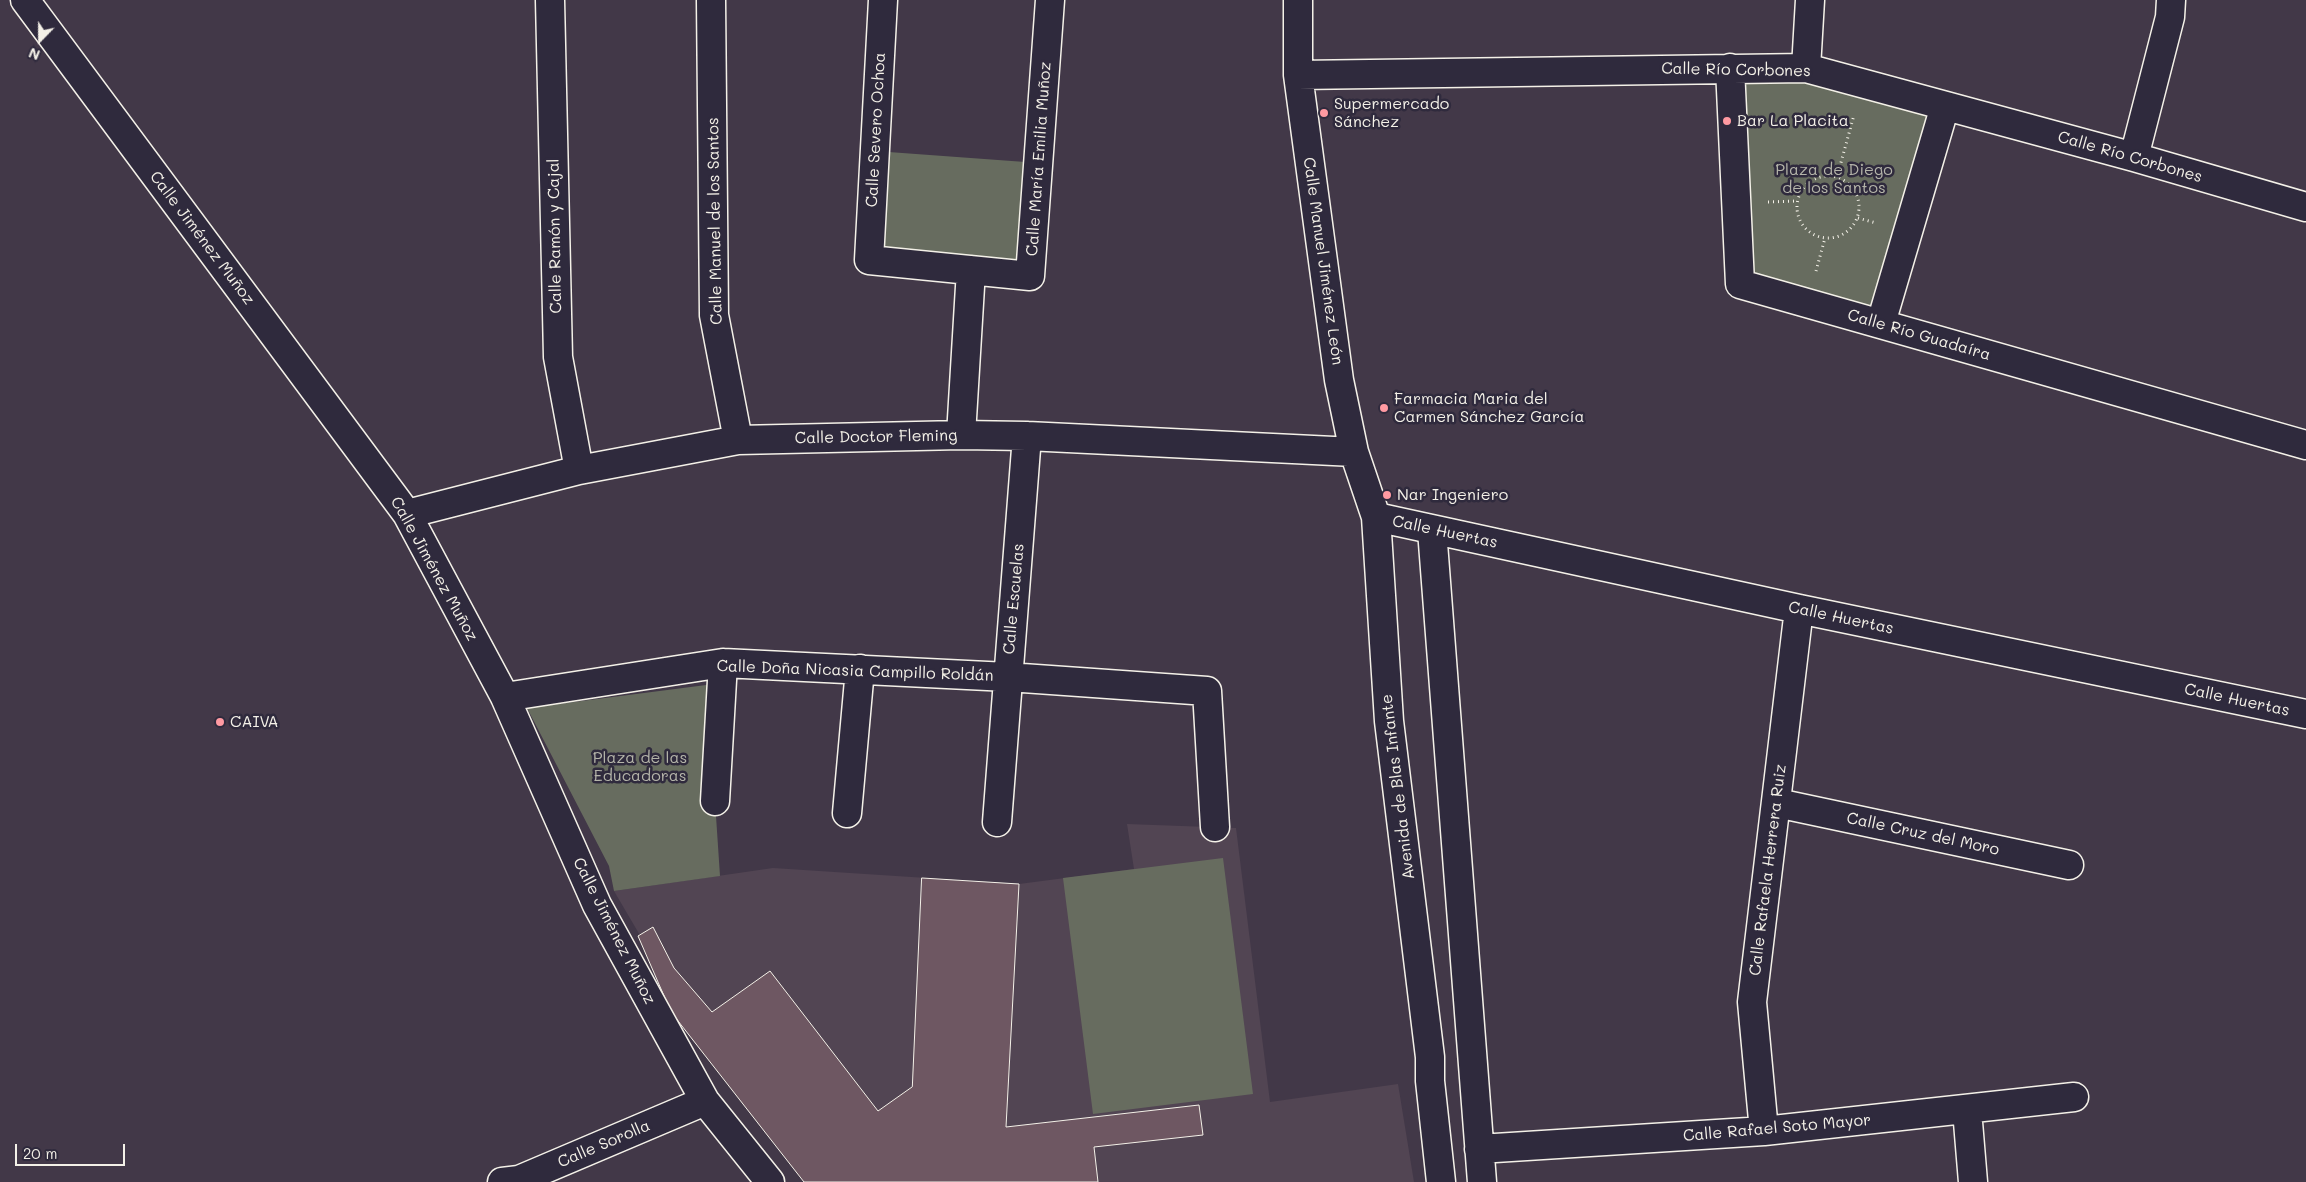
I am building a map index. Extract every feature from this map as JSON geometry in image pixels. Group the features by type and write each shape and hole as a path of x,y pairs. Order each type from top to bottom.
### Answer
{"street":[{"name":"Calle Jiménez Muñoz","path":"25,0 407,514 505,697 597,906 705,1101 770,1182"},
{"name":"Calle Ramón y Cajal","path":"550,0 558,357 579,470"},
{"name":"Calle Manuel de los Santos","path":"711,0 714,315 738,440"},
{"name":"Calle Severo Ochoa","path":"868,260 883,0"},
{"name":"Calle María Emilia Muñoz","path":"868,260 1030,276 1050,0"},
{"name":"Calle Manuel Jiménez León","path":"1298,0 1298,75 1338,380 1354,452 1376,517"},
{"path":"1806,68 1810,0"},
{"path":"2134,158 2170,17 2171,0"},
{"name":"Calle Río Guadaíra","path":"1730,68 1740,284 2306,445"},
{"name":"Calle Río Corbones","path":"1298,75 1806,68 2306,207"},
{"path":"1880,323 1945,106"},
{"path":"961,435 971,270"},
{"name":"Calle Doctor Fleming","path":"407,514 579,470 738,440 961,435 1027,436 1354,452"},
{"name":"Calle Escuelas","path":"997,822 1027,436"},
{"name":"Calle Huertas","path":"1376,517 1799,609 2306,714"},
{"name":"Avenida de Blas Infante","path":"1376,517 1388,721 1430,1056 1430,1081 1441,1182"},
{"path":"1432,530 1474,1058 1482,1182"},
{"name":"Calle Rafaela Herrera Ruiz","path":"1764,1131 1752,1002 1799,609"},
{"path":"715,801 723,663"},
{"name":"Calle Doña Nicasia Campillo Roldán","path":"505,697 723,663 1008,677 1206,691 1216,827"},
{"path":"847,814 860,669"},
{"name":"Calle Cruz del Moro","path":"1777,803 2069,865"},
{"path":"1430,1056 1474,1058"},
{"name":"Calle Rafael Soto Mayor","path":"1479,1149 1764,1131 2074,1097"},
{"name":"Calle Sorolla","path":"514,1181 705,1101"},
{"path":"1967,1110 1973,1182"}],"path":[{"path":"1837,177 1862,83"},
{"path":"1837,177 1854,189 1860,208 1858,218 1844,234 1825,238 1806,230 1800,221 1797,201 1808,183 1816,178 1837,177"}],"shaded area":[{"path":"1127,824 1236,828 1270,1102 1398,1084 1414,1182 804,1182 729,1087 614,891 773,868 1019,884 1134,869"}],"green space":[{"name":"Plaza de Diego de los Santos","path":"1730,68 1959,110 1894,327 1740,284"},
{"path":"875,151 1039,163 1030,276 869,260"},
{"name":"Plaza de las Educadoras","path":"714,684 715,801 720,876 614,891 609,866 527,708"},
{"path":"1223,858 1253,1094 1093,1114 1063,878"}],"building":[{"path":"922,878 1019,884 1006,1127 1199,1105 1203,1135 1094,1147 1098,1182 804,1182 671,1012 638,936 653,927 674,968 712,1012 770,971 878,1111 912,1087"}],"place":[{"name":"Supermercado Sánchez","path":"1324,113"},
{"name":"Bar La Placita","path":"1727,121"},
{"name":"Farmacia Maria del Carmen Sánchez García","path":"1384,408"},
{"name":"Nar Ingeniero","path":"1387,495"},
{"name":"CAIVA","path":"220,722"}]}
